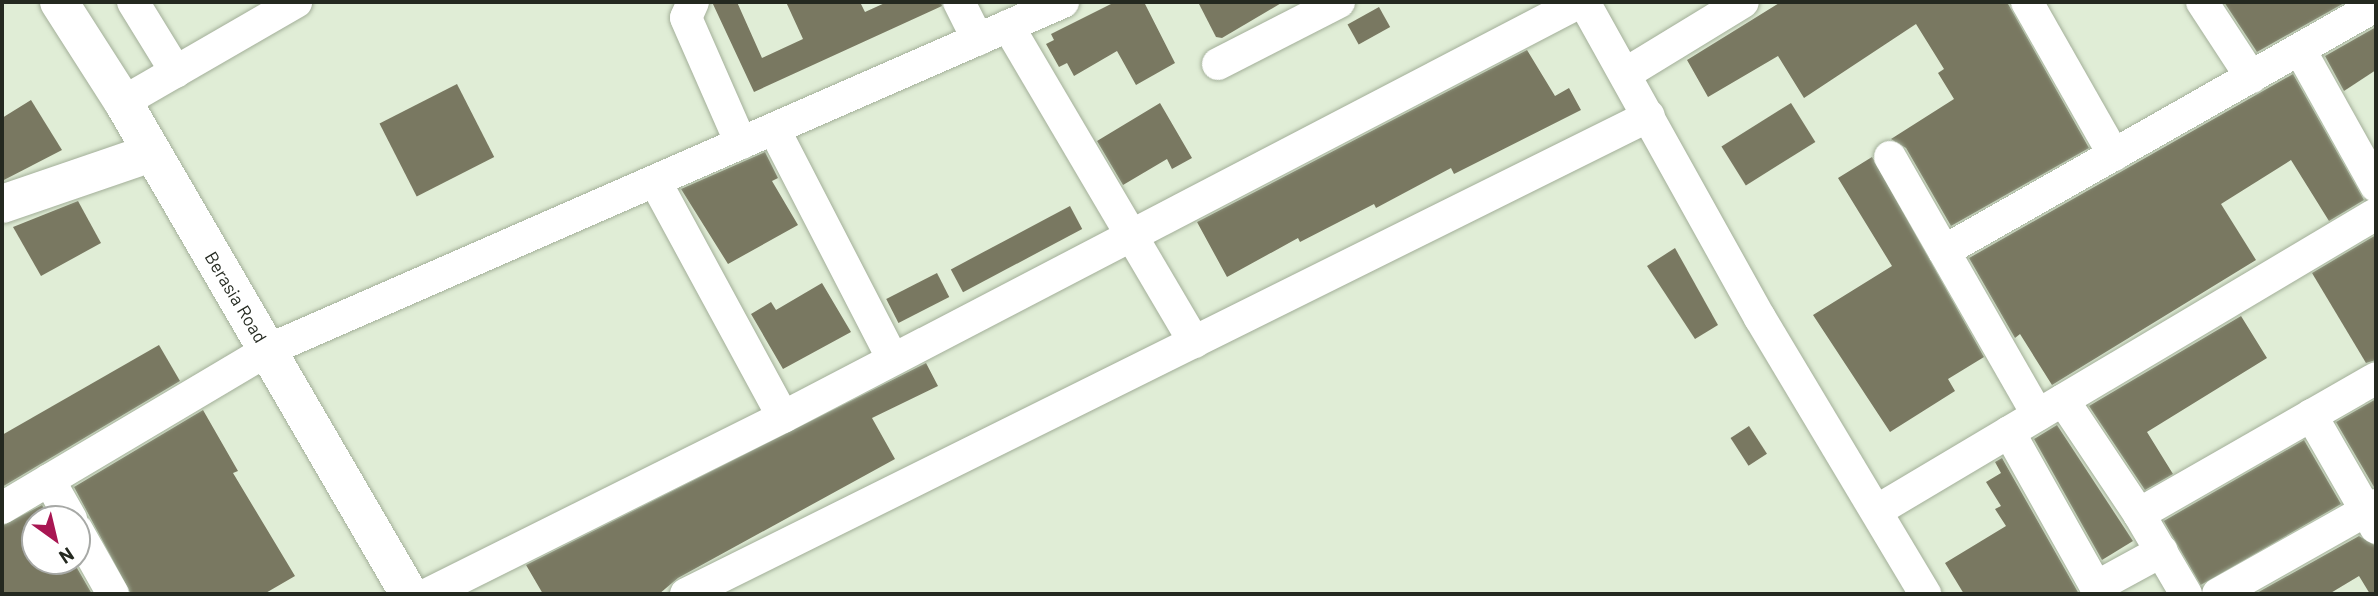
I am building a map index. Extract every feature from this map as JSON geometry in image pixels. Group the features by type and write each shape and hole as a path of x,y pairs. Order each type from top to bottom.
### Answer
{"main road":[{"name":"Berasia Road","path":"60,2 123,102 409,594"},
{"path":"2,204 151,153"}],"street":[{"path":"133,2 176,72"},
{"path":"123,102 296,2"},
{"path":"693,2 686,18 741,143"},
{"path":"959,2 978,40"},
{"path":"2,508 268,350 1063,2"},
{"path":"1218,64 1339,2"},
{"path":"428,594 783,417 892,358 1132,237 1582,2 1649,116 1760,318 1878,510 1925,594"},
{"path":"1625,74 1744,2"},
{"path":"2027,2 2114,155"},
{"path":"2202,2 2251,77"},
{"path":"1944,251 2376,6"},
{"path":"1008,26 1194,342"},
{"path":"2300,50 2376,186"},
{"path":"686,594 1649,116"},
{"path":"774,129 892,358"},
{"path":"1890,157 1944,251 2050,407 2139,513 2186,594"},
{"path":"655,181 783,417"},
{"path":"1878,510 2376,214"},
{"path":"2139,513 2376,378"},
{"path":"2218,594 2373,514 2311,415"},
{"path":"2009,432 2099,590 2162,551"},
{"path":"49,480 63,505"},
{"path":"91,555 113,594"}],"building":[{"path":"712,2 737,2 762,58 803,39 786,2 860,2 865,12 887,2 941,2 942,6 754,92"},
{"path":"1115,2 1144,2 1175,63 1136,85 1117,51 1074,76 1067,63 1059,67 1046,44 1054,40 1051,34"},
{"path":"1198,2 1283,2 1222,38 1216,37"},
{"path":"1781,2 2007,2 2089,148 1951,226 1906,148 1891,139 1954,99 1938,73 1944,69 1916,24 1804,98 1778,56 1708,97 1687,60"},
{"path":"2224,2 2346,2 2257,52"},
{"path":"1379,7 1390,27 1359,45 1348,24"},
{"path":"2376,27 2376,70 2344,91 2325,56"},
{"path":"1527,50 1555,96 1569,88 1581,110 1454,174 1451,168 1376,208 1374,204 1300,242 1298,238 1227,277 1197,222"},
{"path":"2293,74 2364,200 2329,221 2291,160 2221,204 2256,260 2052,385 2020,334 2015,338 1969,258"},
{"path":"457,84 494,157 417,197 379,123"},
{"path":"31,100 62,150 2,181 2,118"},
{"path":"1160,103 1192,158 1172,169 1167,159 1123,185 1097,141"},
{"path":"1791,103 1815,142 1746,185 1721,146"},
{"path":"765,152 778,178 772,181 798,225 728,264 681,189"},
{"path":"1872,157 1984,357 1948,379 1955,391 1890,432 1813,315 1892,266 1838,178"},
{"path":"78,201 101,243 41,276 13,227"},
{"path":"1070,206 1082,229 963,292 951,269"},
{"path":"2376,235 2376,360 2366,363 2312,273"},
{"path":"1675,248 1718,325 1695,339 1647,266"},
{"path":"937,273 949,297 898,323 886,299"},
{"path":"822,283 851,332 783,369 751,314 771,302 776,310"},
{"path":"2241,316 2267,358 2147,432 2173,474 2145,490 2089,406"},
{"path":"159,345 180,381 2,487 2,435"},
{"path":"926,363 938,386 872,418 895,459 678,578 659,594 543,594 526,565"},
{"path":"2376,399 2376,487 2374,487 2336,422"},
{"path":"203,410 238,471 233,473 295,576 264,594 131,594 91,519 91,505 84,505 74,487"},
{"path":"2057,425 2133,541 2102,560 2034,439"},
{"path":"1749,426 1767,454 1749,466 1731,438"},
{"path":"2304,440 2341,504 2201,585 2164,521"},
{"path":"2002,458 2079,594 1964,594 1945,563 2006,526 1995,509 2001,506 1986,482 2001,473 1995,462"},
{"path":"21,516 21,575 81,575 92,594 2,594 2,526"},
{"path":"2359,536 2376,546 2376,594 2370,594 2359,576 2329,594 2255,594"}]}
